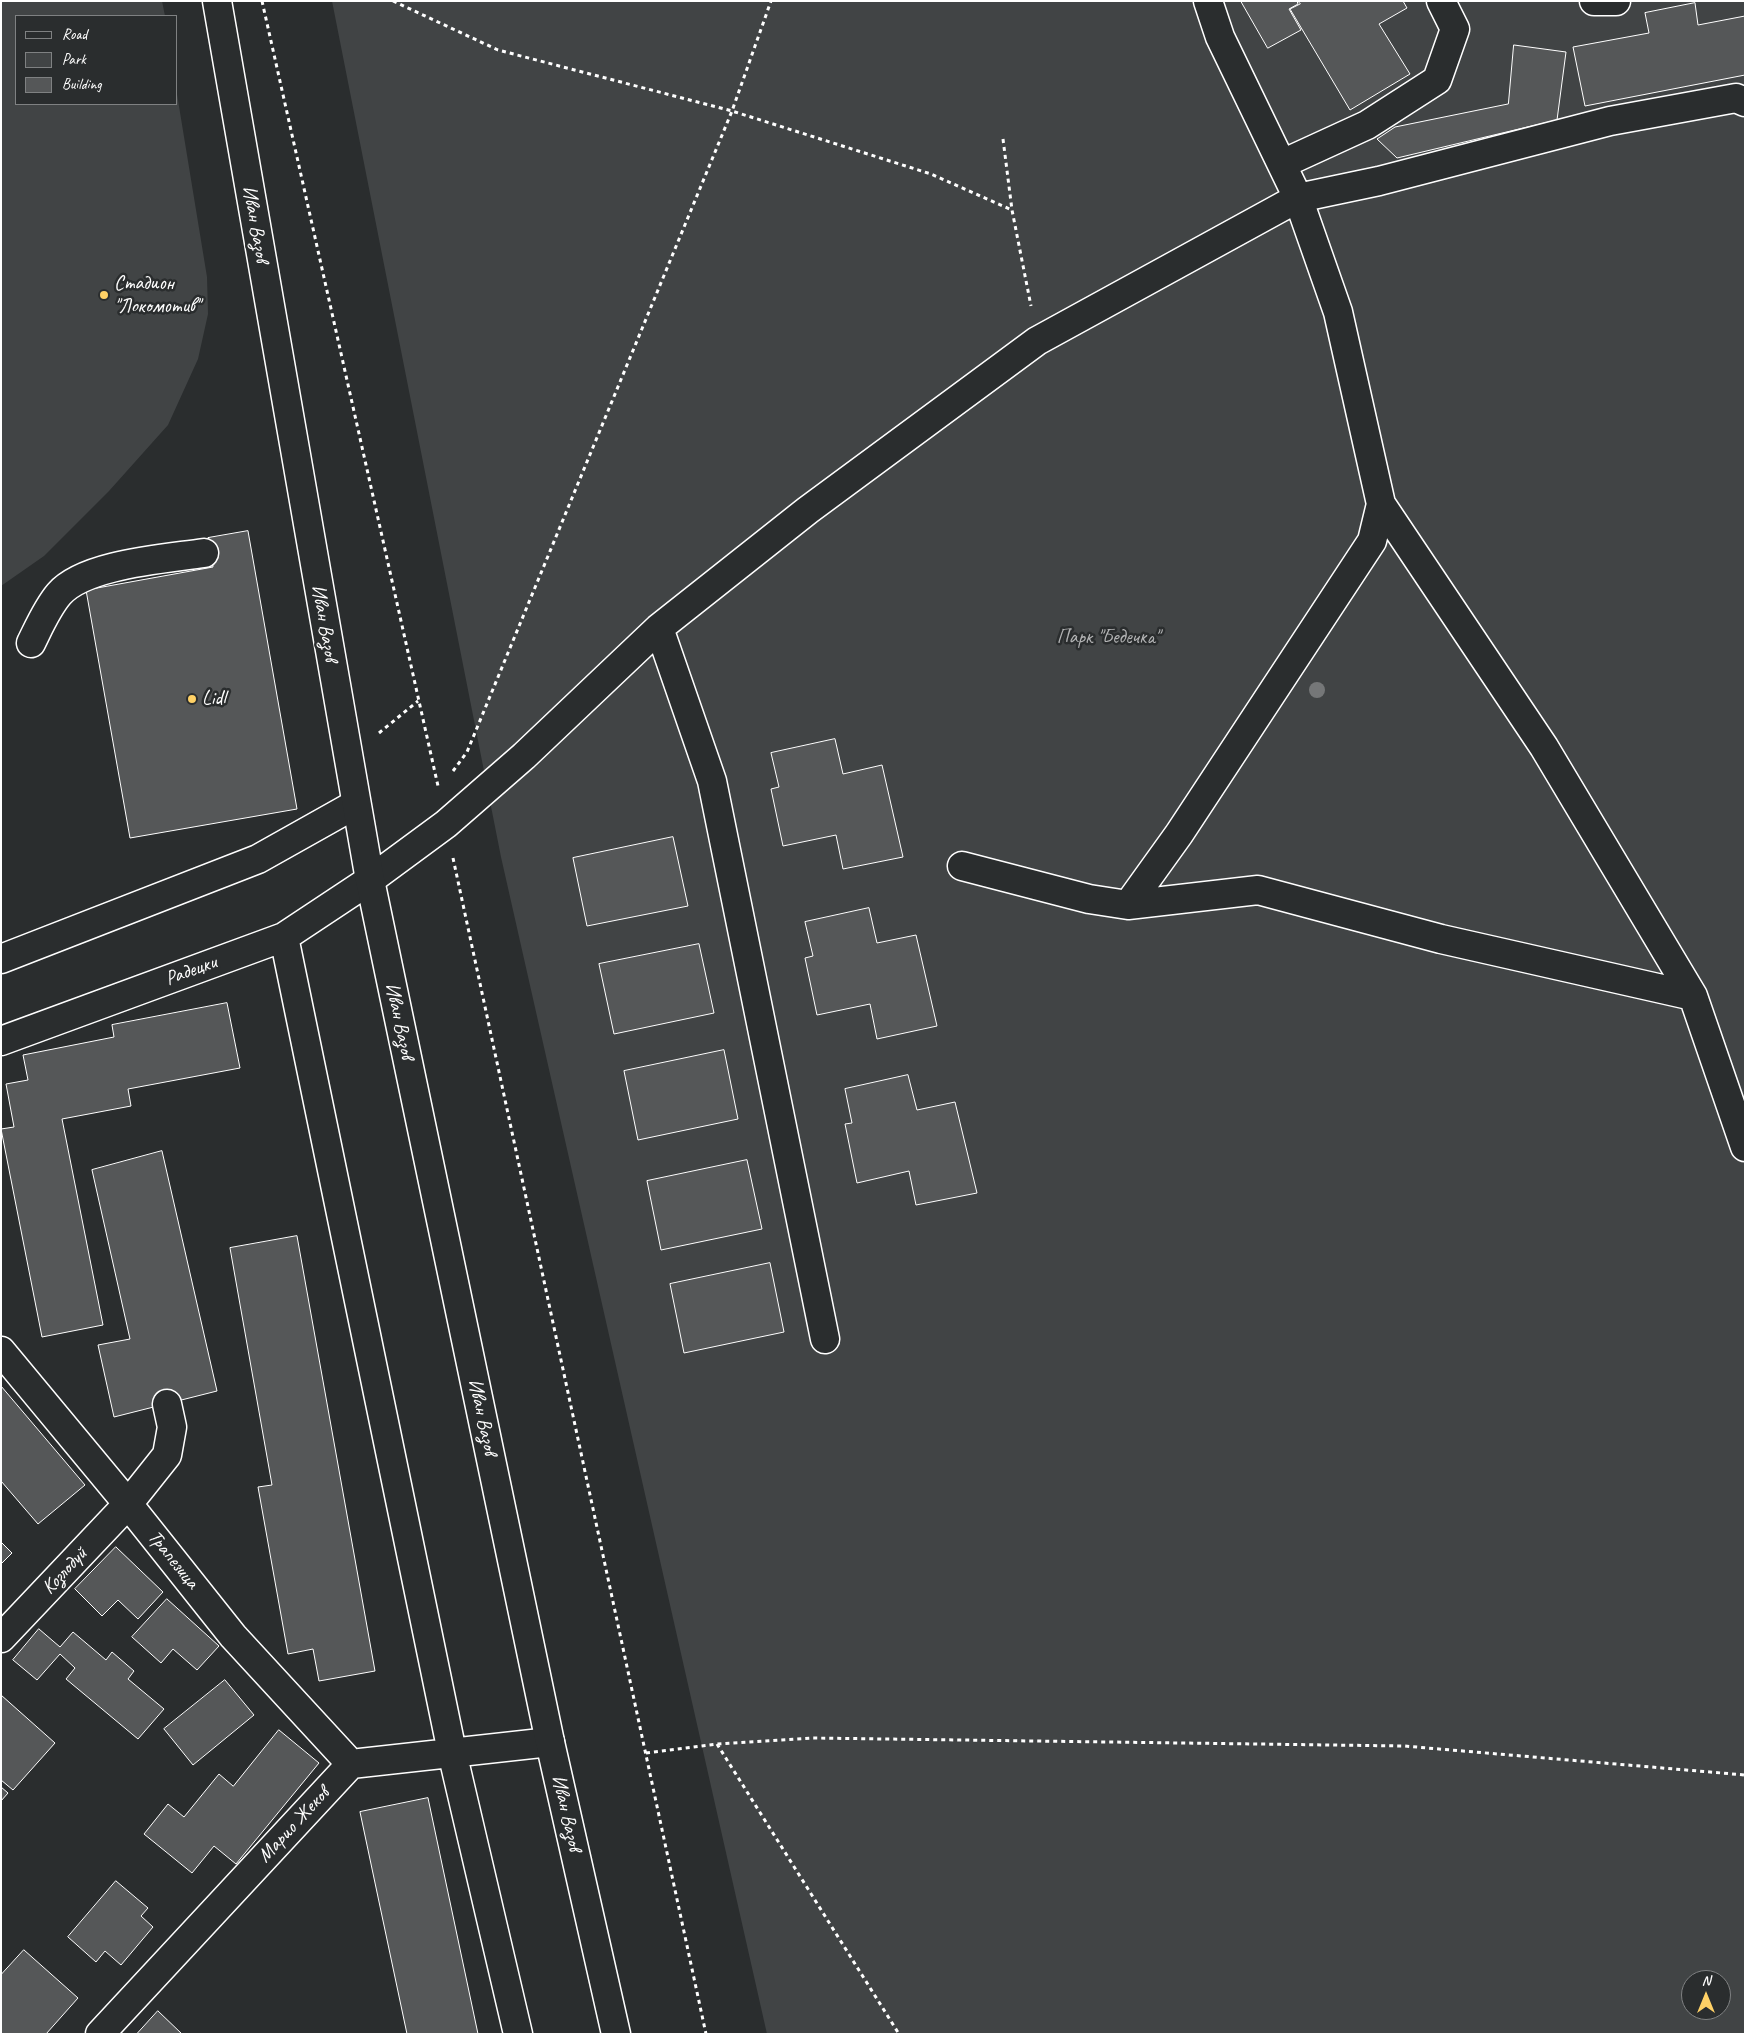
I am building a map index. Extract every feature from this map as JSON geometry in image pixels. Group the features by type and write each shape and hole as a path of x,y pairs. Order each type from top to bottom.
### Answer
{"street":[{"name":"Иван Вазов","path":"217,1 347,759 370,880 550,1742 616,2034"},
{"path":"1208,1 1220,37 1298,198 1338,312 1381,504 1544,747 1694,996 1745,1147"},
{"path":"1282,164 1367,125 1437,80 1455,29 1441,1"},
{"path":"1594,1 1616,1"},
{"name":"Радецки","path":"1,1041 284,937 370,880 446,824 524,756 659,628 808,510 1037,342 1298,198 1379,181 1610,121 1736,98 1745,102"},
{"path":"1128,905 1179,834 1372,540 1381,504"},
{"path":"31,644 45,615 60,593 78,578 108,569 204,553"},
{"path":"659,628 712,781 824,1339"},
{"path":"1,959 258,859 356,804"},
{"path":"962,866 1089,899 1128,905 1258,890 1441,939 1694,996"},
{"path":"284,937 452,1752 518,2034"},
{"name":"Трапезица","path":"1,1351 128,1504 233,1636 351,1764"},
{"name":"Козлодуй","path":"1,1638 128,1504 167,1454 172,1427 167,1404"},
{"path":"351,1764 550,1742"},
{"name":"Марио Жеков","path":"100,2034 351,1764"}],"path":[{"path":"262,1 438,789 444,782"},
{"path":"393,1 498,50 732,111 931,174 1012,210"},
{"path":"450,774 468,752 732,111 771,1"},
{"path":"1003,139 1012,210 1037,342"},
{"path":"347,759 418,700"},
{"path":"446,824 706,2034"},
{"path":"646,1754 716,1744 812,1738 1404,1746 1745,1775"},
{"path":"716,1744 899,2034"}],"green space":[{"name":"Стадион \"Локомотив\"","path":"1,1 162,1 165,15 15,15 15,105 178,105 178,100 207,277 208,314 198,359 168,425 109,491 44,556 1,586"},
{"name":"Парк \"Бедечка\"","path":"332,1 1745,1 1745,2034 767,2034 501,857"}],"building":[{"path":"1241,1 1297,1 1298,4 1289,9 1301,30 1268,48"},
{"path":"1298,1 1403,1 1407,8 1379,24 1410,74 1350,110 1290,9 1300,4"},
{"path":"1695,3 1698,25 1745,16 1745,75 1585,106 1573,47 1649,33 1645,13"},
{"path":"1514,45 1566,52 1557,120 1397,158 1377,139 1395,127 1508,104"},
{"name":"Lidl","path":"248,531 297,809 130,838 86,590 213,567 208,538"},
{"path":"835,739 843,774 882,765 903,857 843,869 836,835 783,846 771,789 779,787 771,753"},
{"path":"673,837 688,906 587,926 573,858"},
{"path":"869,908 877,943 916,935 937,1026 877,1039 870,1004 817,1015 805,958 813,956 805,922"},
{"path":"699,944 714,1013 614,1034 599,964"},
{"path":"227,1003 240,1068 128,1089 131,1106 62,1119 103,1325 42,1337 1,1129 14,1127 6,1084 28,1080 23,1055 114,1037 112,1025"},
{"path":"724,1050 738,1119 638,1140 624,1071"},
{"path":"908,1075 917,1110 955,1102 977,1193 916,1205 909,1171 857,1183 845,1124 852,1123 845,1089"},
{"path":"162,1151 217,1391 114,1417 98,1345 130,1339 92,1170"},
{"path":"747,1160 762,1229 661,1250 647,1181"},
{"path":"297,1236 375,1671 319,1681 313,1649 288,1654 258,1487 272,1485 230,1248"},
{"path":"770,1263 784,1332 684,1353 670,1284"},
{"path":"1,1386 85,1485 38,1524 1,1481"},
{"path":"1,1542 12,1553 1,1564"},
{"path":"116,1547 163,1592 138,1619 118,1600 102,1616 75,1589"},
{"path":"167,1599 219,1646 197,1670 173,1649 161,1663 132,1637"},
{"path":"39,1629 60,1647 73,1632 106,1660 112,1652 134,1671 128,1679 164,1709 138,1739 66,1679 75,1668 60,1654 37,1680 13,1660"},
{"path":"225,1680 254,1715 193,1765 164,1729"},
{"path":"1,1695 55,1743 13,1790 1,1780"},
{"path":"279,1730 319,1763 236,1864 214,1846 192,1873 144,1834 168,1804 184,1817 219,1774 233,1786"},
{"path":"1,1787 8,1793 1,1801"},
{"path":"428,1798 478,2034 407,2034 360,1812"},
{"path":"116,1881 148,1908 141,1916 153,1927 121,1965 105,1951 96,1962 68,1937"},
{"path":"24,1950 78,1998 46,2034 1,2034 1,1975"},
{"path":"158,2011 182,2034 137,2034"}],"place":[{"name":"Стадион \"Локомотив\"","path":"104,295"},
{"name":"Lidl","path":"192,699"}]}
